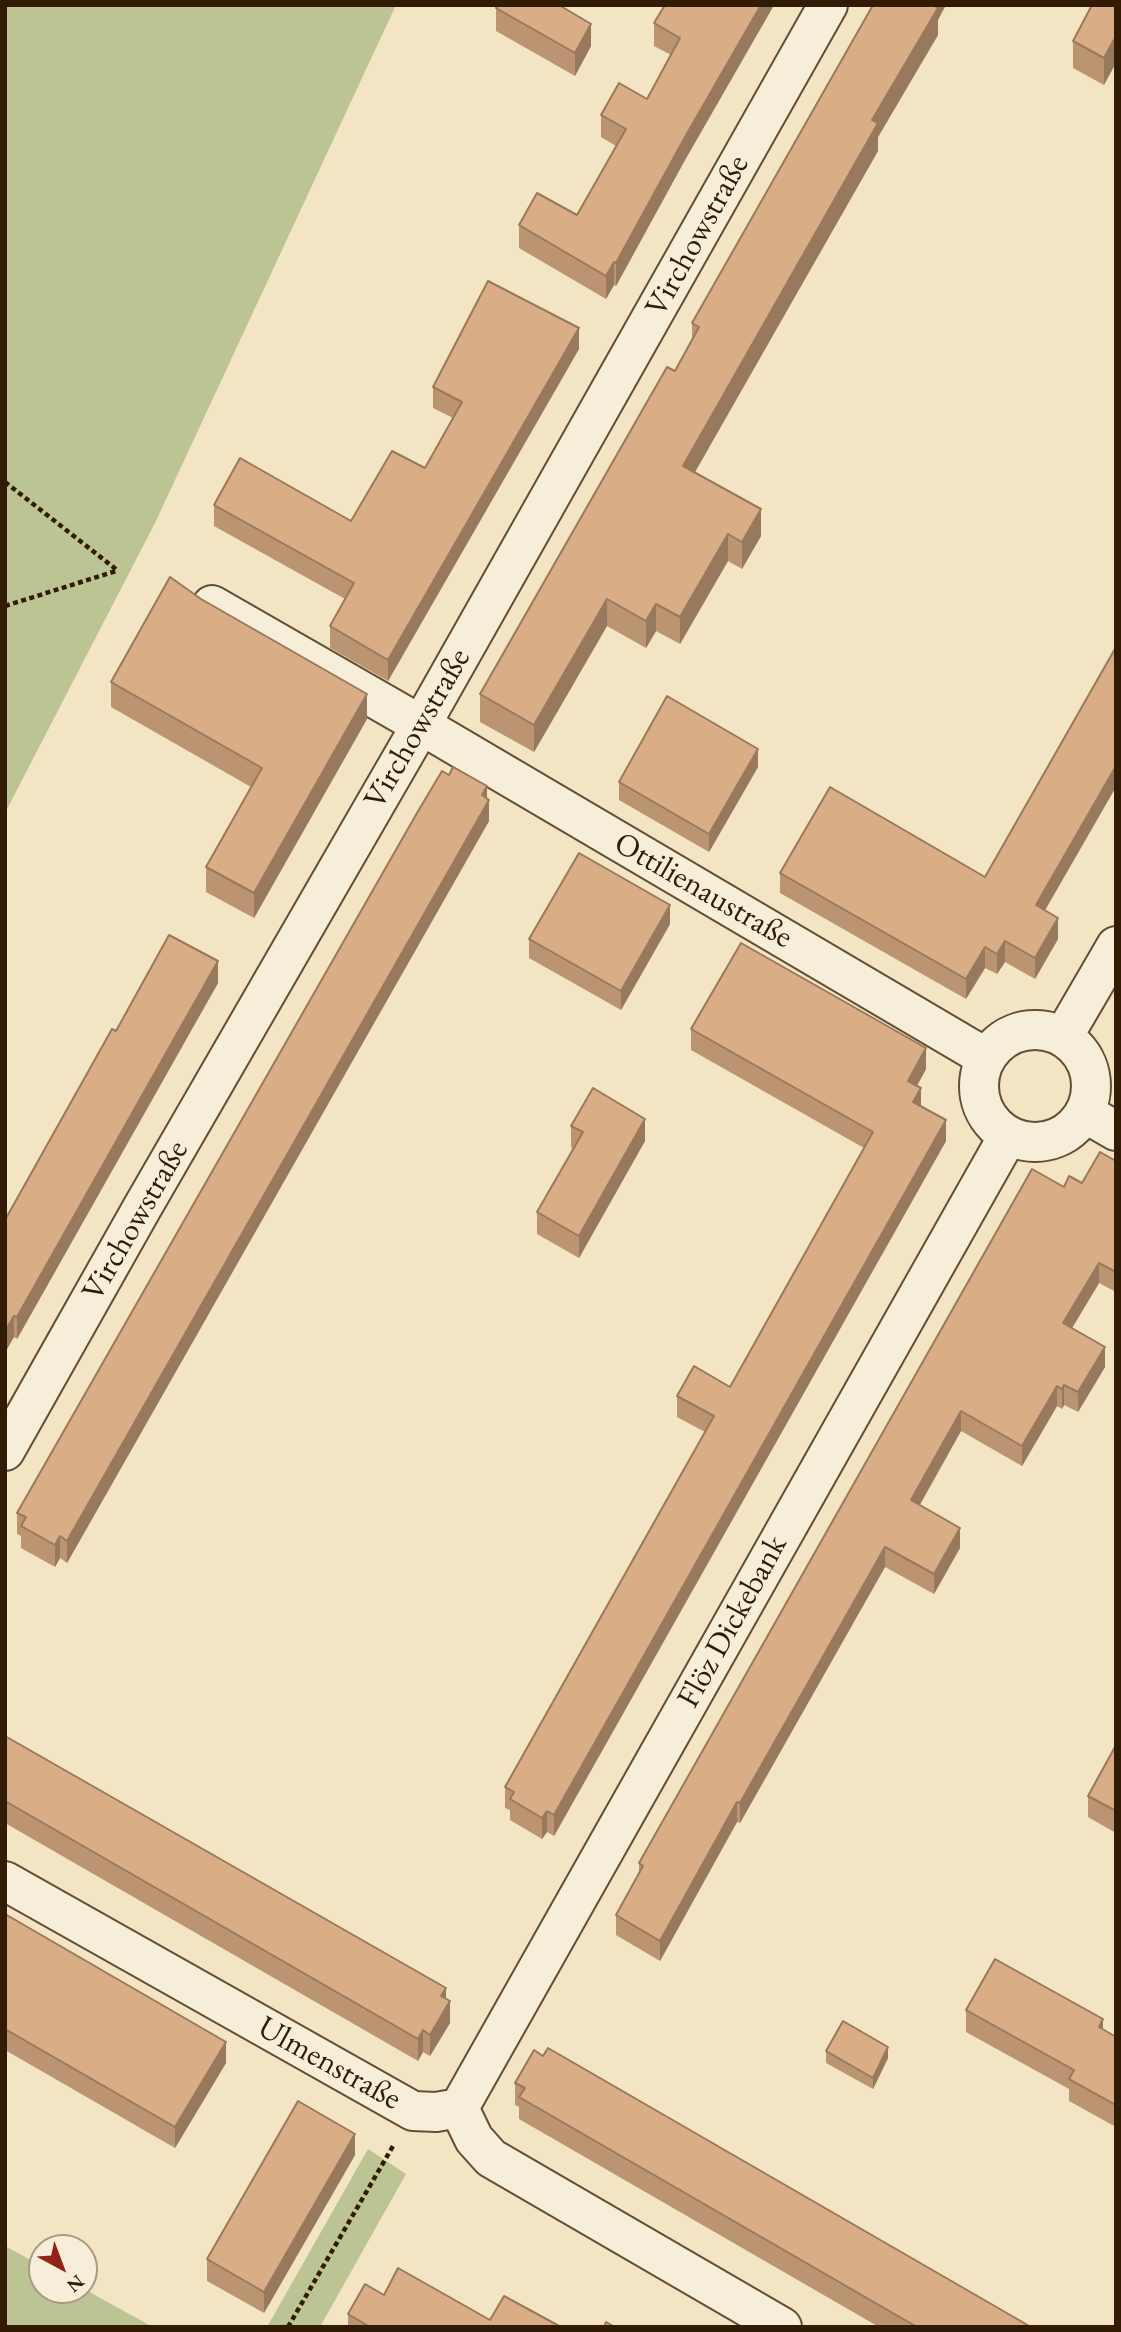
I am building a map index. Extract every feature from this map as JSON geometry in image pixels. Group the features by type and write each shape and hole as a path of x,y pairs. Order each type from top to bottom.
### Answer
{"street":[{"name":"Virchowstraße","path":"5,1451 421,725 828,5"},
{"name":"Ottilienaustraße","path":"212,605 985,1057"},
{"path":"1063,1037 1116,946"},
{"path":"1029,1029 1047,1030 1063,1037 1077,1048 1087,1062 1091,1097 1100,1122 1074,1127 1059,1137 1042,1143 1024,1142 1008,1136 993,1125 983,1110 978,1093 979,1074 985,1057 997,1044 1012,1034 1029,1029"},
{"name":"Flöz Dickebank","path":"459,2108 1008,1136"},
{"name":"Ulmenstraße","path":"5,1881 413,2111 436,2112 459,2108"},
{"path":"459,2108 474,2139 491,2158 782,2327"}],"path":[{"path":"5,482 117,570 5,606"},
{"path":"288,2327 413,2111"}],"green space":[{"path":"5,5 396,5 155,523 5,813"},
{"path":"368,2149 406,2174 320,2327 267,2327"},
{"path":"5,2246 28,2258 28,2304 98,2304 98,2297 153,2327 5,2327"}],"building":[{"path":"498,5 559,5 591,24 575,53 496,8"},
{"path":"665,5 761,5 616,263 614,262 606,276 519,225 537,193 577,215 626,129 601,115 619,83 647,99 680,38 654,23"},
{"path":"873,5 933,5 938,8 872,120 878,123 683,466 761,509 742,542 728,534 680,617 656,604 646,621 607,599 534,725 480,694 667,367 675,371 699,327 692,323"},
{"path":"1092,5 1116,5 1116,36 1104,58 1073,41"},
{"path":"488,281 579,328 388,660 330,626 354,583 214,505 240,458 351,521 392,451 425,468 462,402 433,387"},
{"path":"170,577 201,599 367,694 254,893 206,867 262,768 111,682"},
{"path":"1116,647 1116,766 1036,905 1058,918 1035,958 1005,941 997,954 985,947 966,979 780,873 830,787 985,877"},
{"path":"667,696 758,749 709,834 619,782"},
{"path":"453,767 487,786 482,795 489,800 67,1541 60,1536 55,1545 21,1526 26,1517 17,1513 417,813 442,771 449,775"},
{"path":"579,853 670,905 621,991 529,939"},
{"path":"169,935 218,961 17,1317 14,1316 5,1331 5,1220 112,1029 116,1031"},
{"path":"741,943 926,1048 908,1081 921,1088 913,1102 946,1120 554,1815 547,1811 542,1818 510,1799 514,1792 505,1787 714,1416 677,1396 694,1366 730,1387 873,1132 691,1029"},
{"path":"593,1088 645,1119 579,1236 537,1212 583,1132 571,1126"},
{"path":"1100,1152 1116,1161 1116,1272 1099,1263 1063,1323 1105,1347 1078,1392 1064,1385 1062,1389 1057,1386 1022,1446 961,1411 911,1500 960,1528 934,1574 885,1547 660,1941 616,1915 643,1866 639,1863 1032,1169 1064,1187 1069,1176 1082,1183"},
{"path":"5,1736 446,1988 441,1996 450,2001 430,2035 423,2030 418,2039 5,1801"},
{"path":"1116,1745 1116,1811 1088,1796"},
{"path":"5,1914 226,2042 175,2127 5,2029"},
{"path":"995,1959 1103,2019 1099,2027 1116,2037 1116,2105 1069,2079 1074,2070 966,2010"},
{"path":"843,2021 888,2047 873,2078 826,2051"},
{"path":"548,2048 1031,2327 917,2327 519,2097 525,2088 515,2083 534,2050 543,2056"},
{"path":"298,2101 355,2134 264,2292 207,2259"},
{"path":"398,2268 490,2320 504,2296 561,2327 370,2327 348,2314 365,2284 384,2295"}]}
